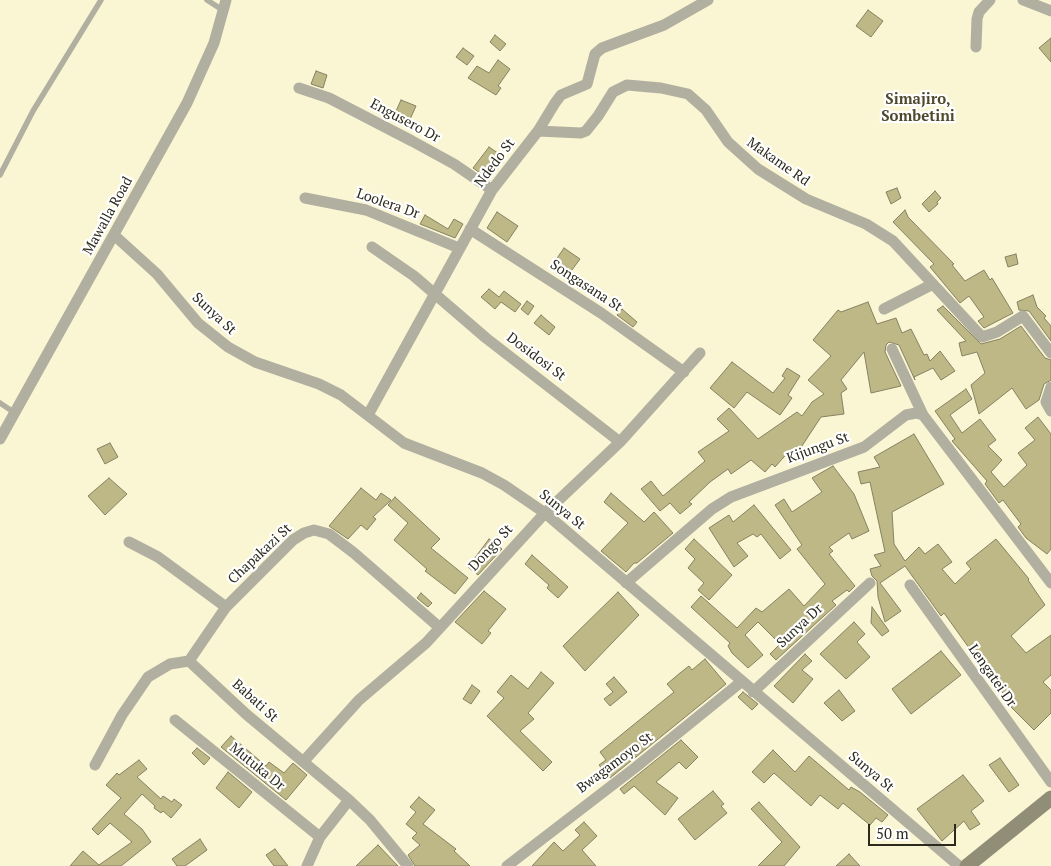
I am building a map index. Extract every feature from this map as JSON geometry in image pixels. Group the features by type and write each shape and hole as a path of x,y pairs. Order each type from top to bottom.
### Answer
{"street":[{"name":"Ndedo St","path":"368,415 492,190 538,131 561,95 584,86 589,81 594,58 602,48 664,24 708,0"},
{"path":"976,46 979,12 990,0"},
{"path":"1023,0 1051,11"},
{"name":"Mawalla Road","path":"0,439 4,423 16,413 187,104 214,43 225,5"},
{"name":"Makame Rd","path":"538,131 581,133 586,131 613,92 627,85 661,88 688,94 706,110 728,142 743,158 806,199 883,233 906,253 933,284"},
{"name":"Engusero Dr","path":"299,88 330,98 404,137 454,164 492,190"},
{"name":"Loolera Dr","path":"305,198 366,210 459,248"},
{"name":"Songasana St","path":"470,229 601,313 684,372"},
{"name":"Sunya St","path":"114,235 157,274 198,323 221,342 255,362 318,384 341,395 404,443 482,473 504,485 545,513 752,692 959,866"},
{"name":"Dosidosi St","path":"372,247 400,266 486,338 620,442"},
{"path":"884,309 933,284 982,337 996,332 1023,316 1051,353"},
{"path":"892,349 923,415 1051,583"},
{"name":"Dongo St","path":"303,762 359,700 420,648 545,513 620,442 700,353"},
{"path":"1051,387 1046,402 1051,411"},
{"name":"Kijungu St","path":"626,583 712,509 731,497 847,455 864,447 906,415 916,412 923,415"},
{"name":"Chapakazi St","path":"189,661 226,607 293,540 304,533 314,530 328,534 354,552 439,627"},
{"path":"128,542 158,557 226,607"},
{"name":"Sunya Dr","path":"752,692 870,583"},
{"name":"Lengatei Dr","path":"910,585 1051,782"},
{"path":"95,765 122,715 148,677 170,664 189,661"},
{"name":"Babati St","path":"189,661 349,800 370,820 408,866"},
{"name":"Bwagamoyo St","path":"506,866 636,767 742,682"},
{"name":"Mutuka Dr","path":"175,720 320,838"},
{"path":"967,866 1051,798"},
{"path":"307,866 320,838 349,800"}],"lane":[{"path":"0,174 33,111 101,0"},
{"path":"207,0 225,5"},
{"path":"0,403 16,413"}],"building":[{"path":"868,10 883,21 871,37 856,26"},
{"path":"495,35 506,44 500,51 490,42"},
{"path":"1051,38 1051,62 1039,48"},
{"path":"463,48 474,56 467,65 456,57"},
{"path":"498,60 510,69 498,86 501,88 496,95 468,78 477,66 489,73"},
{"path":"316,71 327,75 323,88 311,84"},
{"path":"401,100 416,106 407,126 392,120"},
{"path":"489,147 505,158 489,179 473,168"},
{"path":"897,188 901,198 891,204 886,192"},
{"path":"935,191 941,198 937,202 938,204 929,212 922,204"},
{"path":"905,210 908,217 954,264 952,265 965,281 984,270 990,280 992,278 1013,313 984,328 978,321 984,317 969,296 960,303 930,267 934,264 893,222"},
{"path":"497,212 518,226 507,242 487,228"},
{"path":"425,215 448,229 454,219 463,224 455,238 420,224"},
{"path":"564,248 580,259 566,278 551,267"},
{"path":"1016,254 1018,264 1008,267 1005,257"},
{"path":"489,289 499,297 504,291 521,304 515,312 501,302 495,309 481,297"},
{"path":"1033,295 1037,307 1046,316 1044,318 1051,326 1051,341 1029,311 1019,310 1017,302"},
{"path":"527,301 534,306 528,315 521,309"},
{"path":"868,302 877,324 896,318 902,333 911,329 924,355 927,354 930,361 940,351 955,371 941,380 933,368 914,377 915,380 899,345 889,342 886,345 885,352 901,386 871,393 864,352 841,380 847,389 841,393 844,414 821,417 796,455 791,449 775,467 772,464 765,472 751,460 731,474 728,469 710,482 689,502 692,504 680,514 670,503 660,511 641,489 651,481 663,496 705,461 698,452 729,431 717,419 729,408 758,439 797,412 802,416 812,402 824,394 808,380 831,356 813,340 838,310 841,312"},
{"path":"943,306 981,344 1000,339 1021,326 1045,358 1051,360 1051,380 1044,384 1039,400 1026,409 1012,388 979,414 971,385 985,373 977,352 962,356 959,343 966,341 937,310"},
{"path":"622,309 637,322 633,327 617,315"},
{"path":"541,315 555,327 549,335 534,323"},
{"path":"732,362 773,393 785,378 782,376 787,368 800,376 788,395 792,398 780,415 747,392 734,408 710,388"},
{"path":"966,389 972,399 950,415 962,433 980,419 996,440 988,446 1002,460 991,472 1004,487 1027,465 1018,453 1035,440 1025,428 1038,417 1051,434 1051,549 1047,554 1026,538 1018,527 1021,524 1003,500 999,503 985,484 987,481 952,441 955,439 935,411"},
{"path":"914,434 944,484 892,512 894,544 905,561 919,547 925,554 938,544 952,562 942,569 955,584 971,569 966,563 996,539 1029,579 1045,605 1011,636 1026,653 1051,635 1051,675 1043,682 1051,690 1051,713 1034,730 1011,707 996,681 999,679 972,652 944,613 941,616 905,566 880,583 901,611 885,622 878,597 877,581 872,576 870,569 881,566 874,555 885,552 870,482 861,484 858,472 880,467 874,457"},
{"path":"110,443 118,457 105,464 97,449"},
{"path":"833,466 854,494 869,531 852,539 849,533 829,547 833,551 829,554 855,586 849,592 847,590 832,601 836,605 776,660 770,654 780,644 758,622 745,635 763,655 748,668 732,653 728,646 730,643 691,607 701,596 737,628 756,608 762,612 789,589 804,606 825,584 797,549 802,545 775,505 784,499 792,512 822,492 812,478"},
{"path":"109,478 127,494 105,515 88,496"},
{"path":"361,488 376,500 381,493 391,500 373,517 376,519 367,530 361,525 348,539 329,526"},
{"path":"611,493 644,522 654,512 673,533 637,563 634,563 626,572 601,551 628,523 604,502"},
{"path":"395,497 440,539 431,548 468,578 455,594 425,571 427,569 394,540 408,523 388,505"},
{"path":"754,505 791,550 780,559 761,534 757,537 753,534 737,543 748,556 734,567 709,528 729,515 733,522"},
{"path":"489,539 502,549 478,575 468,567"},
{"path":"694,539 732,575 709,600 698,590 704,583 688,568 695,559 685,549"},
{"path":"532,555 568,587 558,598 547,588 549,585 525,564"},
{"path":"484,591 506,609 488,631 491,633 482,644 455,622"},
{"path":"618,592 639,615 585,671 563,646"},
{"path":"421,593 432,603 428,607 417,598"},
{"path":"872,607 889,631 882,636 871,623"},
{"path":"854,622 865,634 857,642 870,657 846,679 820,654"},
{"path":"941,651 961,675 911,714 892,689"},
{"path":"805,654 812,661 802,670 813,679 793,703 774,686"},
{"path":"705,659 726,684 610,778 599,765 606,760 600,752 674,692 667,684 689,666 692,670"},
{"path":"541,672 554,683 528,713 534,719 520,731 552,762 543,771 487,716 504,698 497,692 511,675 528,689"},
{"path":"614,677 627,692 610,706 604,699 613,692 606,684"},
{"path":"472,685 480,691 471,704 463,699"},
{"path":"839,690 855,711 842,721 824,703"},
{"path":"743,692 758,704 752,710 738,697"},
{"path":"231,736 266,766 269,762 284,773 293,763 307,775 286,800 221,747"},
{"path":"681,740 698,757 686,769 679,762 656,782 678,798 665,815 634,786 624,794 620,789"},
{"path":"197,748 210,758 204,765 192,753"},
{"path":"773,750 795,772 809,756 849,790 851,787 860,792 888,815 882,822 876,818 870,825 843,803 838,809 820,795 811,806 774,773 764,783 752,772"},
{"path":"1000,758 1019,785 1009,792 989,765"},
{"path":"139,760 147,769 137,777 161,799 163,796 172,802 174,799 182,805 171,818 163,811 161,813 154,808 155,806 142,794 124,814 142,829 151,842 121,866 70,866 83,851 99,865 132,842 110,823 98,835 92,829 121,798 106,785 117,773 119,775"},
{"path":"228,772 252,792 239,808 216,788"},
{"path":"963,775 984,801 971,811 980,824 970,830 964,821 942,841 917,809"},
{"path":"713,791 724,804 721,806 727,813 695,840 678,819"},
{"path":"419,797 435,810 423,824 456,849 454,851 470,866 415,866 408,855 420,845 412,838 417,833 406,824 416,812 410,807"},
{"path":"759,802 800,847 784,866 758,866 782,842 751,809"},
{"path":"584,822 597,836 582,850 596,866 532,866 554,842 563,851 580,835 575,830"},
{"path":"200,839 207,850 185,866 177,866 172,859"},
{"path":"378,845 398,866 356,866"},
{"path":"275,849 288,866 274,866 266,855"},
{"path":"849,854 860,866 836,866"}],"district":[{"name":"Simajiro, Sombetini","path":"918,108"}]}
